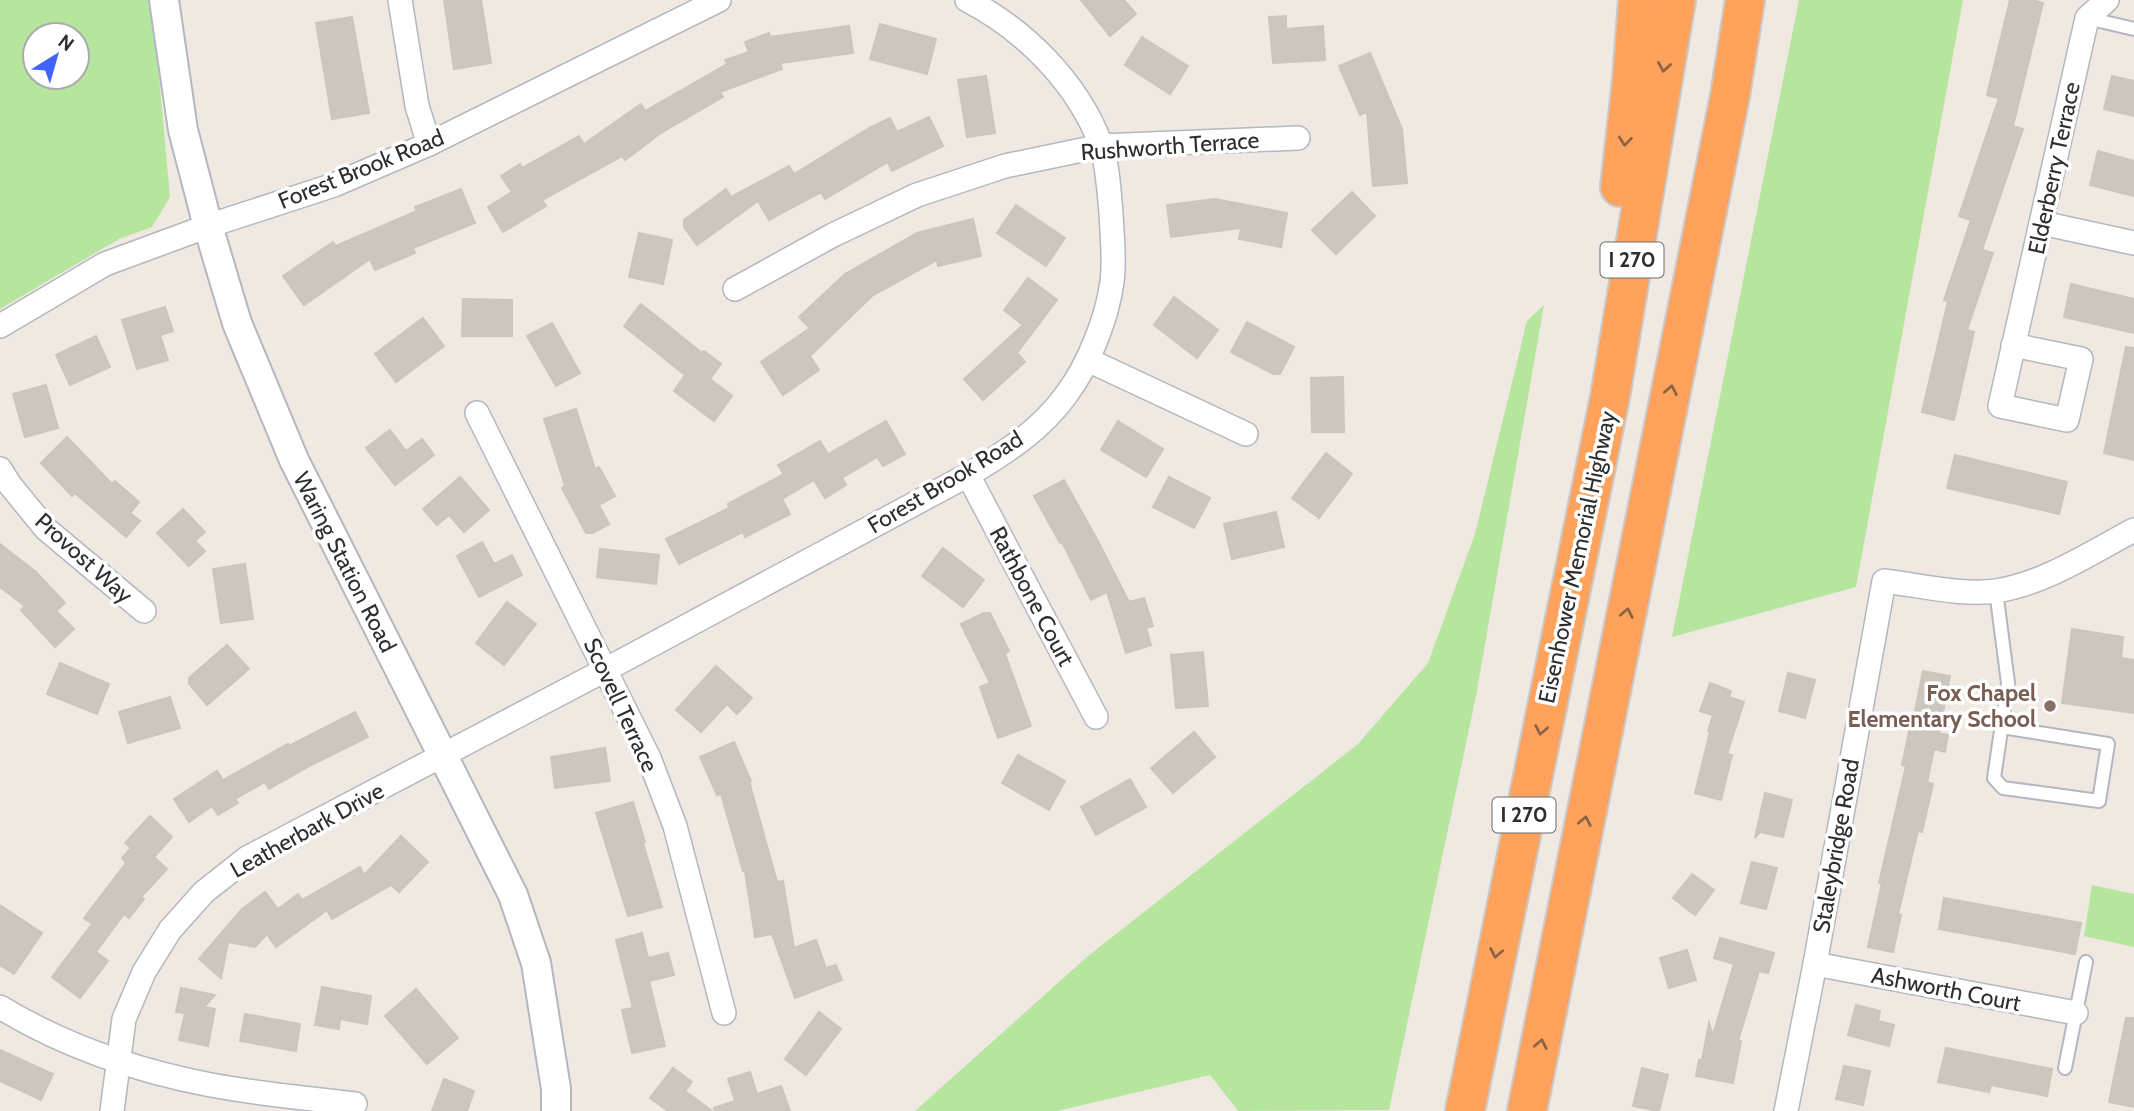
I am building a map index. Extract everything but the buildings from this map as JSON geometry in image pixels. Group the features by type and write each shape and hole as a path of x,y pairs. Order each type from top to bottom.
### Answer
{"highway":[{"path":"1584,519 1631,93 1638,0"},
{"name":"Eisenhower Memorial Highway","path":"1465,1111 1610,397 1676,0"},
{"name":"I 270","path":"1527,1111 1712,188 1745,0"},
{"path":"1712,188 1766,0"}],"street":[{"name":"Waring Station Road","path":"163,0 183,130 237,323 294,460 513,895 536,963 556,1089 556,1111"},
{"path":"400,0 417,106 429,144"},
{"name":"Forest Brook Road","path":"0,326 105,264 208,226 334,185 429,144 719,0"},
{"name":"Forest Brook Road","path":"443,755 968,475 1005,453 1038,426 1066,395 1087,360 1104,315 1112,282 1109,185 1101,146 1078,100 1042,53 992,13 967,0"},
{"path":"2087,18 2107,0"},
{"name":"Elderberry Terrace","path":"2013,345 2087,18"},
{"name":"Rushworth Terrace","path":"735,289 832,235 917,195 1005,166 1101,146 1298,138"},
{"path":"2042,223 2134,243"},
{"path":"1087,360 1247,434"},
{"name":"Scovell Terrace","path":"478,413 649,758 675,826 724,1013"},
{"name":"Provost Way","path":"0,469 46,529 144,611"},
{"name":"Rathbone Court","path":"968,475 1096,716"},
{"path":"1996,591 2051,575 2134,530"},
{"name":"Staleybridge Road","path":"1786,1111 1884,581 1970,592 1996,591"},
{"name":"Leatherbark Drive","path":"112,1111 124,1019 144,972 170,930 204,892 247,858 443,755"},
{"name":"Ashworth Court","path":"1815,964 2076,1013"},
{"path":"0,1007 35,1028 118,1061 211,1084 355,1104"}],"lane":[{"path":"2087,18 2134,29"},
{"path":"1996,591 2008,684 1994,778 2003,788 2099,801 2108,744 2002,727"},
{"path":"2065,1068 2086,962"}],"green space":[{"path":"0,0 152,0 170,197 152,227 119,239 0,309"},
{"path":"1799,0 1963,0 1856,587 1672,637"},
{"path":"1544,305 1476,696 1389,1110 1238,1111 1210,1075 1057,1111 915,1111 1088,956 1358,744 1428,663 1475,534 1527,321"},
{"path":"2092,885 2134,894 2134,947 2084,936"}],"place":[{"name":"Fox Chapel Elementary School","path":"2050,706"}]}
